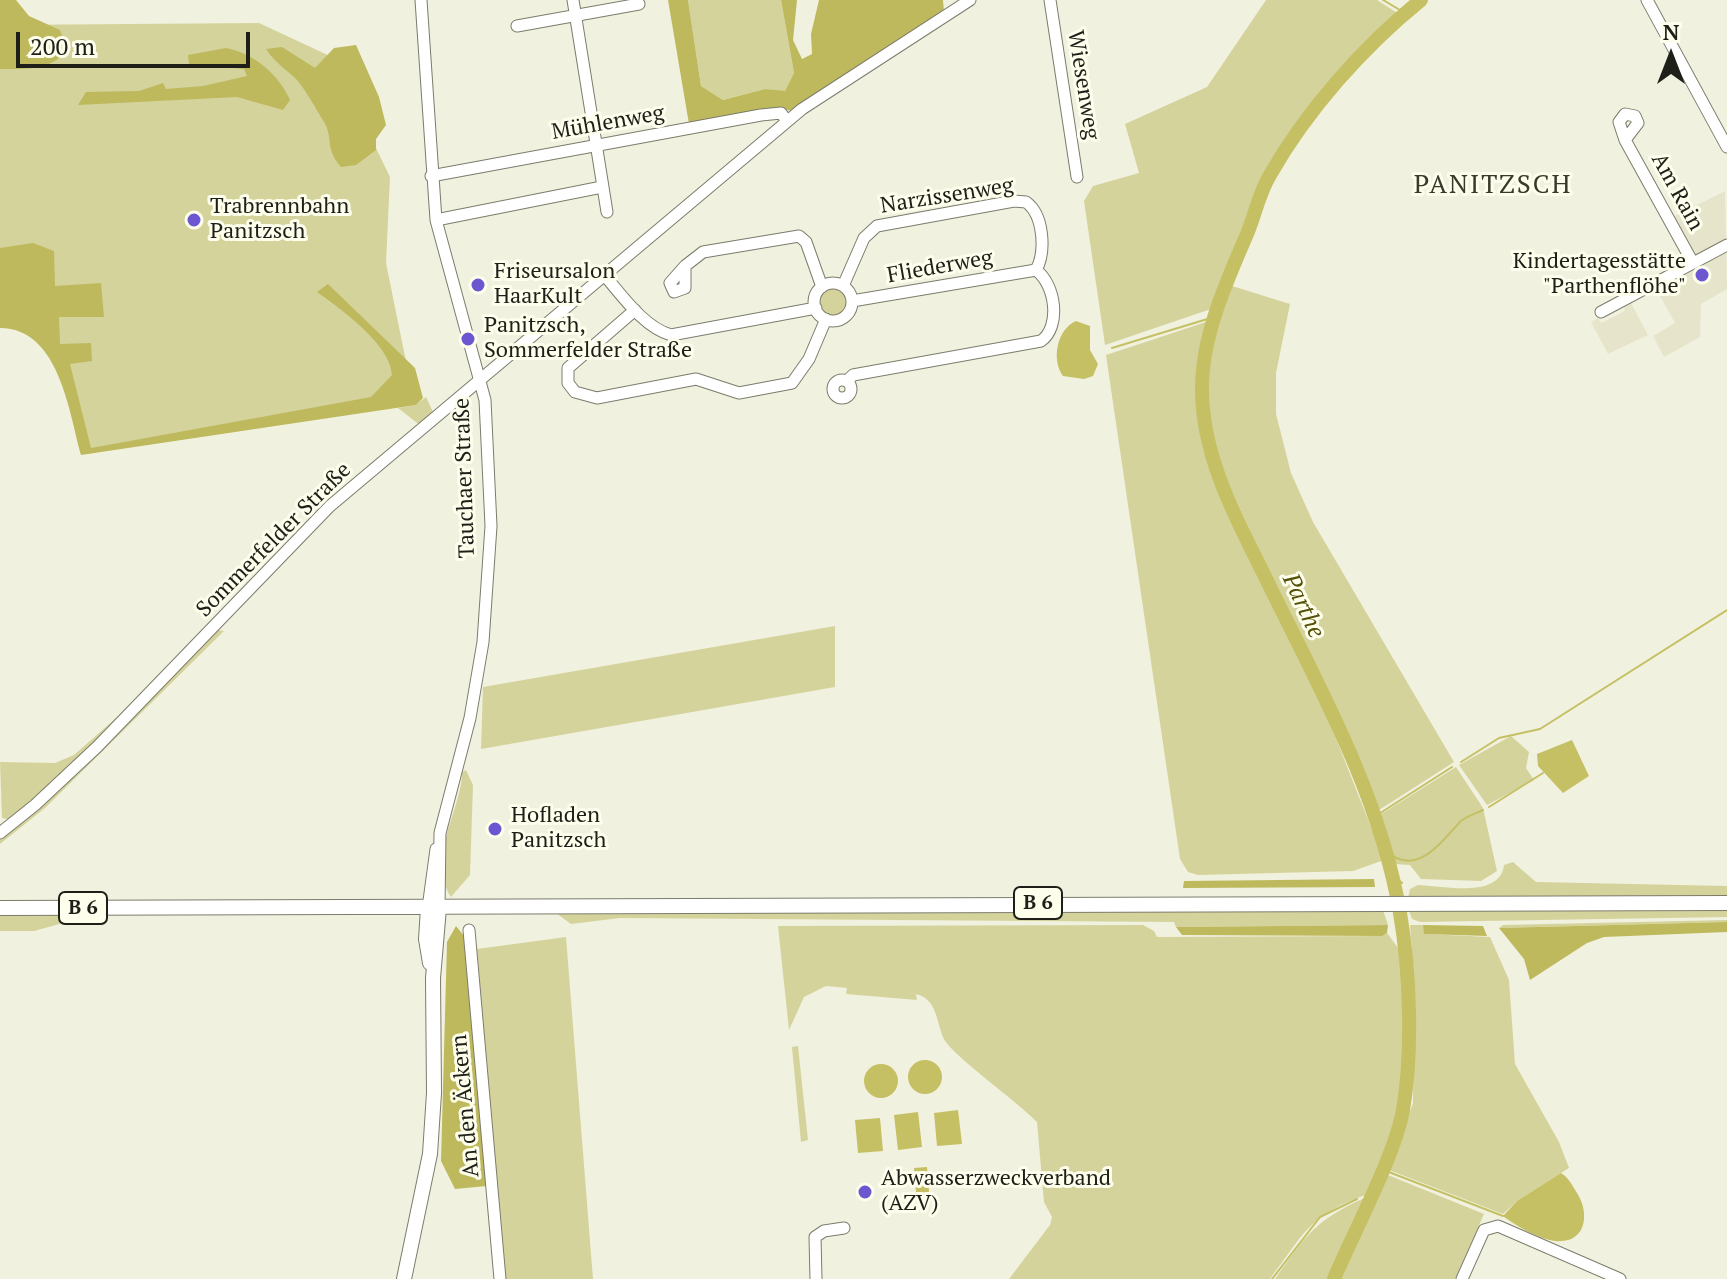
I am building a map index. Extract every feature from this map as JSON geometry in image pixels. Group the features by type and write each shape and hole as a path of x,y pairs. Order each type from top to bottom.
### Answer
{"main road":[{"name":"B 6","path":"0,908 1727,903"},
{"path":"395,908 412,918 426,939 433,978"},
{"path":"426,939 434,908"},
{"path":"404,1279 431,1144 434,908"}],"street":[{"name":"Tauchaer Straße","path":"421,0 436,220 481,383 487,420 491,526 483,642 470,718 440,833 434,908"},
{"path":"573,0 607,212"},
{"path":"950,0 951,13"},
{"name":"Sommerfelder Straße","path":"0,833 26,814 97,747 330,506 481,383 787,121 970,0"},
{"name":"Wiesenweg","path":"1050,0 1077,177"},
{"path":"1647,0 1727,147"},
{"path":"517,26 639,4"},
{"name":"Mühlenweg","path":"431,176 761,115 781,113 787,121"},
{"name":"Am Rain","path":"1625,140 1693,263"},
{"path":"436,220 602,187"},
{"name":"Narzissenweg","path":"843,286 864,238 877,226 1014,201 1026,202 1036,214 1043,252 1036,270 1044,277 1055,321 1050,335 1041,341 853,375 847,381"},
{"path":"685,266 703,252 799,236 806,242 822,287"},
{"name":"Am Rain","path":"1601,312 1727,245"},
{"name":"Fliederweg","path":"826,319 844,317 852,301 1036,270"},
{"path":"606,277 635,310 657,329 671,335 816,308"},
{"path":"635,310 568,368 568,383 575,392 597,398 696,379 739,393 792,383 806,367 826,319 816,308 815,298 822,287 832,283 843,286 852,301"},
{"name":"An den Äckern","path":"469,930 473,947 500,1279"},
{"path":"1462,1279 1484,1230 1498,1226 1620,1279"},
{"path":"816,1279 815,1237 824,1231 844,1228"}],"shaded area":[{"path":"0,0 16,0 29,16 60,30 67,50 61,57 45,65 28,69 0,69"},
{"path":"668,0 688,0 701,86 723,100 765,89 785,91 794,73 781,0 797,0 793,40 802,59 812,54 811,34 819,0 943,0 944,12 792,111 779,108 689,124"},
{"path":"688,0 781,0 794,73 785,92 765,89 723,100 701,86"},
{"path":"1266,0 1377,0 1399,14 1324,91 1291,133 1249,211 1211,309 1105,345 1084,201 1093,186 1139,173 1125,124 1207,87"},
{"name":"Trabrennbahn Panitzsch","path":"259,23 332,57 390,177 386,263 413,396 86,454 64,371 19,317 0,315 0,25"},
{"path":"356,45 379,97 386,125 376,139 376,150 356,165 341,167 333,154 327,128 308,95 266,49 282,47 315,68 334,48"},
{"path":"226,48 256,60 272,74 290,100 283,110 237,97 78,105 86,92 139,91 163,83 166,89 203,86 247,76 244,69 189,64 188,55"},
{"name":"Kindertagesstätte \"Parthenflöhe\"","path":"1725,191 1727,289 1701,304 1700,337 1664,357 1653,336 1675,323 1655,287 1699,263 1673,217"},
{"path":"33,243 54,251 55,286 101,283 104,317 59,317 60,344 91,343 92,361 70,364 91,448 371,397 392,375 389,364 363,329 317,292 328,284 415,368 423,398 416,405 81,455 66,396 48,357 36,342 20,332 0,328 0,248"},
{"path":"1232,286 1290,304 1276,373 1276,414 1291,473 1313,522 1454,762 1376,812 1209,440 1211,362 1219,324"},
{"path":"833,288 843,292 847,302 843,312 833,316 823,312 819,302 823,292"},
{"path":"1630,301 1648,335 1608,354 1591,322 1598,318 1601,323 1625,311 1623,305"},
{"path":"1076,321 1090,326 1090,350 1098,364 1093,376 1084,379 1063,376 1057,362 1060,338"},
{"path":"1206,322 1199,379 1203,449 1221,494 1312,678 1384,860 1353,871 1198,875 1188,872 1180,859 1106,355"},
{"path":"426,397 433,412 417,433 328,507 122,718 28,807 13,820 2,818 0,762 55,763 74,755 150,688 333,501 421,426 398,408 416,405"},
{"path":"835,626 835,687 481,749 483,687"},
{"path":"217,630 224,631 45,808 0,844 0,837 20,824 124,726"},
{"path":"1511,736 1529,752 1526,768 1534,780 1487,805 1459,765"},
{"path":"1572,740 1589,776 1563,793 1538,766 1537,754"},
{"path":"1456,767 1483,808 1497,871 1481,881 1421,879 1410,865 1394,864 1378,816"},
{"path":"466,770 473,785 470,875 451,897 444,882 443,850 462,772"},
{"path":"1513,862 1536,882 1727,886 1727,898 1408,898 1410,889 1418,885 1482,887 1500,876 1504,865"},
{"path":"1374,879 1375,887 1183,888 1184,881"},
{"path":"1727,907 1727,917 1420,922 1412,919 1409,911"},
{"path":"1383,910 1388,925 1176,927 1174,922 620,918 571,924 556,913"},
{"path":"0,911 76,913 74,920 34,931 0,931"},
{"path":"1727,922 1499,928 1503,925"},
{"path":"1727,922 1727,932 1604,937 1587,943 1530,980 1524,959 1499,928"},
{"path":"1143,925 1154,931 1157,937 1381,936 1387,933 1401,952 1404,1003 1400,1112 1368,1194 1333,1209 1310,1226 1270,1279 1009,1279 1050,1225 1052,1217 1044,1202 1037,1122 950,1047 929,1001 916,994 917,1000 846,994 847,988 826,986 804,997 789,1030 778,926"},
{"path":"1388,925 1387,933 1382,936 1182,935 1176,927"},
{"path":"1410,925 1423,925 1425,934 1490,937 1509,980 1515,1064 1559,1142 1569,1168 1517,1201 1503,1214 1389,1170 1413,1103 1414,977"},
{"path":"1423,925 1483,926 1487,936 1424,934"},
{"path":"456,926 465,937 487,1186 455,1189 441,1161 447,942"},
{"path":"566,937 593,1279 505,1279 477,949"},
{"path":"798,1046 808,1140 801,1142 792,1047"},
{"path":"925,1060 937,1065 942,1077 937,1089 925,1094 913,1089 908,1077 913,1065"},
{"path":"881,1064 893,1069 898,1081 893,1093 881,1098 869,1093 864,1081 869,1069"},
{"path":"958,1110 962,1144 937,1146 934,1113"},
{"path":"918,1112 922,1147 898,1150 894,1115"},
{"path":"880,1118 883,1151 858,1153 855,1120"},
{"path":"927,1167 930,1203 917,1204 914,1168"},
{"path":"1383,1173 1484,1214 1455,1279 1337,1279"},
{"path":"1561,1173 1572,1184 1584,1209 1583,1226 1574,1238 1549,1240 1528,1232 1503,1216 1517,1201"},
{"path":"1367,1197 1331,1279 1275,1279 1295,1251 1324,1221"}],"waterway":[{"path":"1383,0 1405,13"},
{"name":"Parthe","path":"1334,1279 1391,1150 1403,1110 1409,1037 1408,985 1400,913 1391,871 1365,789 1216,469 1204,416 1203,369 1217,310 1270,175 1319,103 1357,59 1421,0"},
{"path":"1112,348 1214,317"},
{"path":"1461,762 1499,738 1540,729 1727,610"},
{"path":"1374,817 1452,767"},
{"path":"1489,807 1543,773"},
{"path":"1385,850 1407,861 1427,855 1462,820 1483,810"},
{"path":"1391,873 1402,883"},
{"path":"1381,1169 1503,1216"},
{"name":"Parthe","path":"1365,1196 1371,1194"},
{"path":"1272,1279 1320,1217 1357,1199"}],"place":[{"name":"Trabrennbahn Panitzsch","path":"194,220"},
{"name":"Kindertagesstätte \"Parthenflöhe\"","path":"1702,275"},
{"name":"Friseursalon HaarKult","path":"478,285"},
{"name":"Panitzsch, Sommerfelder Straße","path":"468,339"},
{"name":"Hofladen Panitzsch","path":"495,829"},
{"name":"Abwasserzweckverband (AZV)","path":"865,1192"}],"district":[{"name":"PANITZSCH","path":"1493,186"}]}
